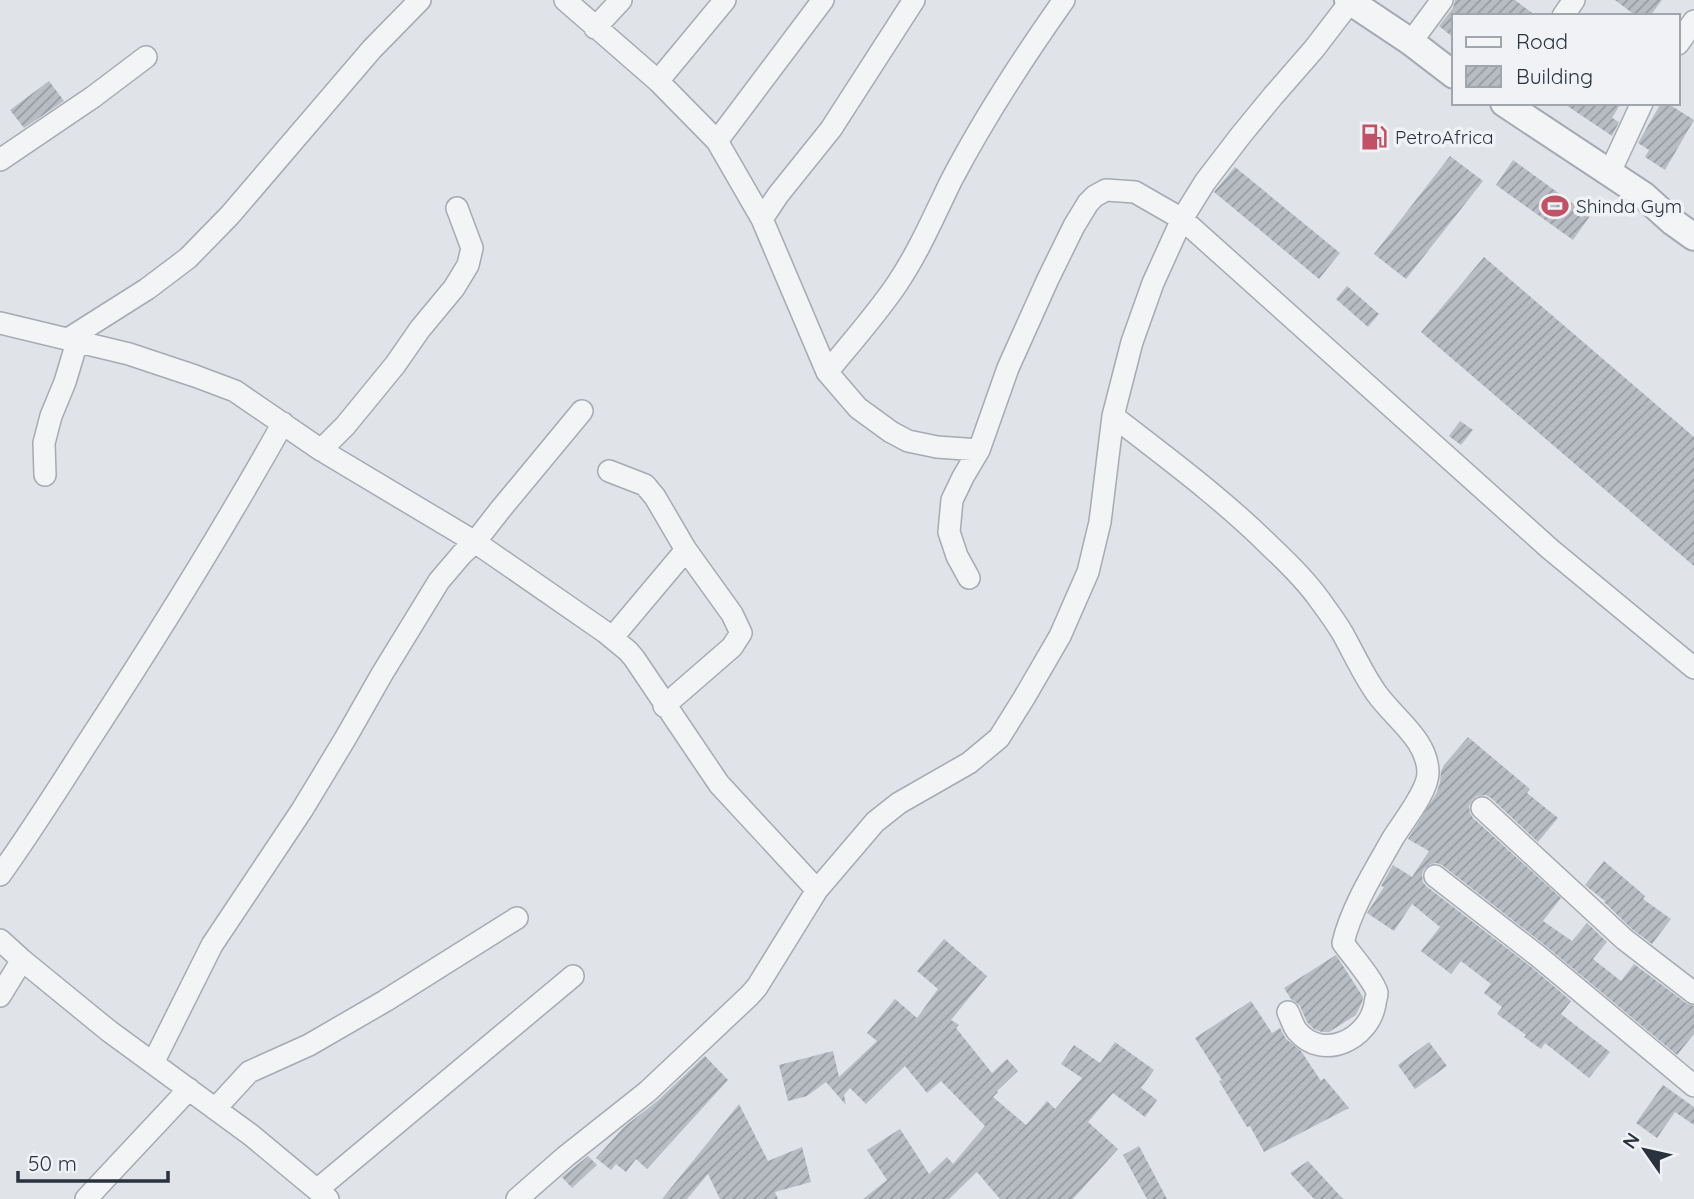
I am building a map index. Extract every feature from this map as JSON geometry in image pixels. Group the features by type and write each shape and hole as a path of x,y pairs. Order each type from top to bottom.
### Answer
{"street":[{"path":"45,475 44,443 51,416 65,382 72,341 188,258 230,215 372,49 420,0"},
{"path":"565,0 657,81 717,141 762,219 827,372 858,408 908,441 937,447 979,450"},
{"path":"595,29 621,0"},
{"path":"657,81 725,0"},
{"path":"717,141 823,0"},
{"path":"762,219 831,128 914,0"},
{"path":"827,372 897,285 1001,93 1063,0"},
{"path":"1411,42 1442,0"},
{"path":"517,1199 647,1092 749,996 817,890 875,822 899,803 969,763 999,738 1060,636 1088,572 1100,522 1113,416 1132,342 1153,283 1182,219 1205,182 1241,135 1314,49 1349,1 1411,42 1452,73"},
{"path":"1680,41 1694,21"},
{"path":"0,160 93,97 146,57"},
{"path":"1508,105 1643,195 1694,237"},
{"path":"1610,172 1641,105"},
{"path":"969,578 957,556 949,532 952,500 979,450 1008,368 1048,279 1088,203 1105,190 1135,192 1182,219 1550,549 1694,668"},
{"path":"321,450 345,426 395,365 454,288 468,265 472,248 457,208"},
{"path":"0,323 129,354 235,391 321,450 475,542 628,651 719,784 817,890"},
{"path":"153,1063 212,945 309,798 439,581 475,542 582,411"},
{"path":"1113,416 1231,509 1293,568 1318,597 1342,632 1377,694 1423,748 1428,775 1417,803 1363,893 1343,943 1377,993 1373,1013 1363,1030 1333,1047 1319,1046 1307,1041 1296,1029 1288,1012"},
{"path":"0,876 178,602 283,424"},
{"path":"609,471 645,485 668,517 686,550 732,614 741,634 732,647 664,706"},
{"path":"612,638 686,550"},
{"path":"1482,808 1624,939 1694,993"},
{"path":"1435,876 1538,956 1694,1086"},
{"path":"215,1109 249,1072 309,1045 517,918"},
{"path":"0,940 109,1031 251,1135 323,1194 573,976"},
{"path":"0,996 22,960"},
{"path":"86,1199 189,1089"}],"building":[{"path":"1455,0 1515,0 1533,14 1452,14 1452,36 1439,26 1453,8"},
{"path":"1615,0 1662,0 1652,14 1633,14"},
{"path":"49,81 64,101 24,128 10,110"},
{"path":"1566,105 1620,105 1612,118 1619,122 1612,136"},
{"path":"1660,105 1670,105 1694,120 1665,170 1645,157 1649,150 1638,143"},
{"path":"1450,156 1483,181 1406,279 1374,254"},
{"path":"1513,160 1590,216 1573,240 1496,185"},
{"path":"1235,167 1340,253 1319,279 1214,192"},
{"path":"1484,257 1694,437 1694,566 1421,332"},
{"path":"1347,286 1379,314 1368,327 1336,299"},
{"path":"1460,421 1473,430 1461,445 1449,436"},
{"path":"1468,737 1530,789 1527,793 1558,818 1538,842 1486,795 1477,796 1469,806 1473,818 1561,898 1543,921 1572,941 1587,923 1607,942 1593,959 1621,981 1634,964 1686,1003 1694,1006 1694,1034 1677,1055 1546,946 1442,865 1431,864 1424,869 1422,875 1426,886 1571,1001 1561,1014 1610,1052 1589,1078 1545,1043 1541,1049 1497,1014 1502,1007 1484,993 1491,984 1461,961 1451,974 1421,951 1440,927 1412,904 1394,931 1367,913 1384,887 1381,886 1393,865 1412,877 1429,851 1408,839 1436,794 1444,765"},
{"path":"1604,861 1645,896 1643,899 1671,919 1652,944 1585,885"},
{"path":"944,939 987,976 951,1020 959,1025 956,1028 992,1073 1007,1059 1018,1071 993,1097 1026,1125 1047,1101 1055,1109 1082,1078 1061,1064 1074,1045 1100,1063 1115,1042 1154,1070 1141,1088 1157,1100 1145,1117 1113,1093 1088,1122 1118,1149 1073,1199 1000,1199 977,1172 949,1199 863,1199 887,1180 867,1150 900,1129 929,1174 947,1157 953,1164 985,1126 941,1081 927,1093 905,1066 866,1104 850,1088 844,1095 846,1105 826,1082 807,1096 788,1101 779,1065 833,1051 839,1077 877,1041 867,1033 895,999 917,1018 938,989 917,971"},
{"path":"1336,955 1363,997 1356,1015 1329,1032 1322,1032 1307,1022 1300,1006 1284,988"},
{"path":"1251,1001 1272,1033 1280,1028 1286,1039 1301,1051 1321,1081 1324,1078 1349,1108 1264,1152 1195,1038"},
{"path":"1429,1042 1447,1066 1415,1089 1398,1065"},
{"path":"705,1056 728,1080 647,1169 636,1159 626,1172 616,1164 611,1170 596,1158 624,1127 656,1102"},
{"path":"1663,1085 1694,1107 1694,1125 1675,1112 1657,1138 1636,1123"},
{"path":"739,1104 768,1161 802,1147 811,1182 775,1192 778,1199 720,1199 708,1174 687,1199 662,1199"},
{"path":"1139,1146 1167,1199 1147,1199 1123,1155"},
{"path":"588,1156 597,1165 572,1188 562,1177"},
{"path":"1308,1161 1343,1199 1314,1199 1290,1173"}],"place":[{"name":"PetroAfrica","path":"1374,137"},
{"name":"Shinda Gym","path":"1555,206"}]}
